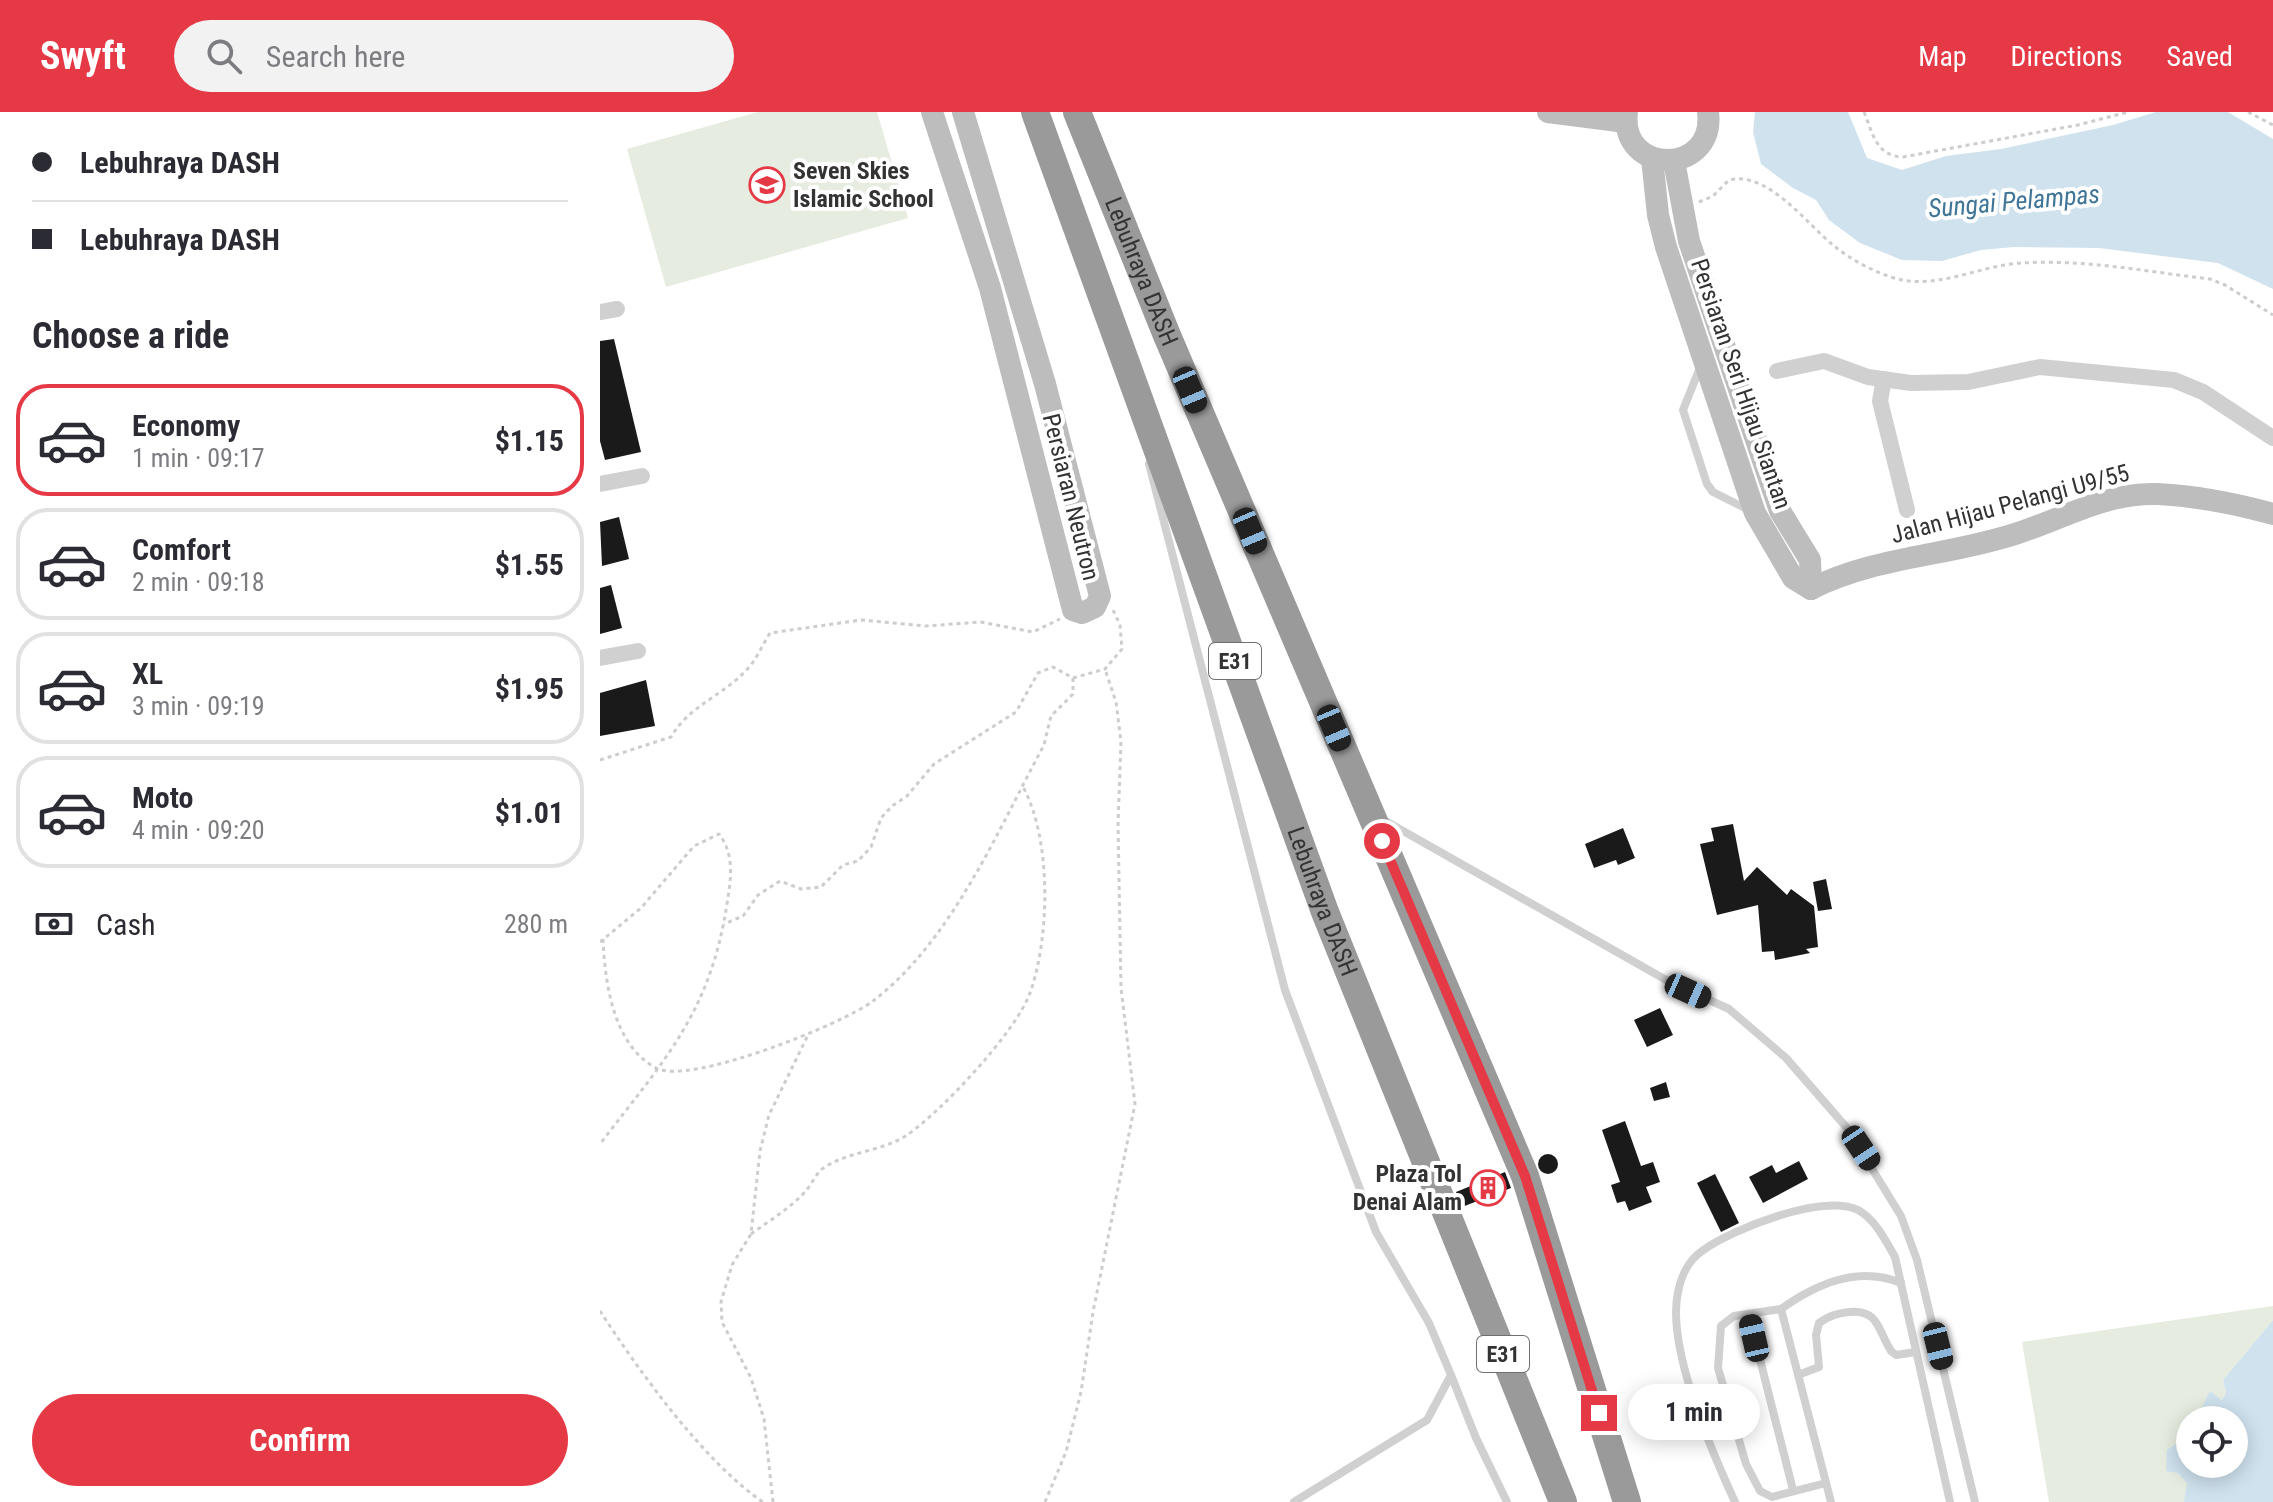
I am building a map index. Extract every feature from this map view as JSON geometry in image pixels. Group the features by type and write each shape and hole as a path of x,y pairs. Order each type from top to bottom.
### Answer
{"highway":[{"name":"Lebuhraya DASH","path":"1035,112 1104,295 1325,912 1563,1502"},
{"name":"Lebuhraya DASH","path":"1077,112 1172,348 1525,1176 1627,1502"}],"street":[{"name":"Persiaran Neutron","path":"932,112 990,288 1073,610 1082,613 1095,607 1100,596 1045,384 963,112"},
{"path":"1548,112 1626,117 1636,147 1663,159 1698,147 1706,135 1708,112"},
{"name":"Persiaran Seri Hijau Siantan","path":"1663,159 1658,215 1666,247 1755,513 1793,578 1811,589"},
{"name":"Persiaran Seri Hijau Siantan","path":"1663,159 1780,511 1810,560 1811,589"},
{"path":"1777,371 1824,361 1884,379 1943,384 2040,367 2174,380 2203,392 2273,438"},
{"path":"1884,379 1880,401 1907,510"},
{"path":"600,484 642,476"},
{"name":"Jalan Hijau Pelangi U9/55","path":"1811,589 1841,574 2016,534 2094,504 2124,497 2158,494 2273,514"},
{"path":"600,658 638,651"}],"lane":[{"path":"1104,295 1285,990 1376,1232 1429,1323 1507,1502"},
{"path":"1703,359 1683,410 1703,471 1713,492 1755,513"},
{"path":"1370,813 1654,974 1729,1009 1786,1058 1847,1128 1874,1167 1901,1216 1917,1260 1975,1502"},
{"path":"1735,1502 1700,1418 1674,1314 1688,1265 1703,1250 1786,1213 1820,1204 1844,1205 1860,1211 1880,1231 1895,1257 1950,1502"},
{"path":"1826,1483 1772,1497 1760,1491 1718,1368 1721,1326 1734,1316 1781,1309 1811,1288 1841,1279 1883,1276 1901,1283"},
{"path":"1906,1301 1925,1296"},
{"path":"1781,1309 1831,1502"},
{"path":"1798,1375 1819,1367 1816,1335 1819,1323 1840,1313 1867,1312 1875,1318 1891,1351 1896,1355 1916,1352"},
{"path":"1749,1316 1793,1490"},
{"path":"1294,1502 1427,1420 1451,1375"}],"path":[{"path":"1864,112 1879,149 1891,156 1903,157 2078,125 2128,112"},
{"path":"2248,112 2273,125"},
{"path":"1693,204 1713,196 1729,180 1749,178 1802,213 1830,243 1855,261 1894,279 1935,281 2023,263 2112,266 2210,279 2273,315"},
{"path":"724,924 743,916 758,895 780,881 801,889 821,887 843,865 858,861 871,847 881,818 892,806 907,796 934,764 1016,712 1038,673 1053,667 1073,678 1105,669 1122,649 1111,605 1100,596"},
{"path":"600,760 671,737 683,716 709,702 750,666 770,633 861,620 926,626 981,622 1033,632 1073,610"},
{"path":"1045,1502 1066,1452 1081,1392 1093,1312 1135,1104 1121,988 1118,824 1121,742 1116,702 1105,669"},
{"path":"600,1144 660,1071 691,1020 714,970 731,877 729,847 719,834 694,846 641,908 602,940 604,966 617,1020 637,1055 660,1071 723,1064 808,1035 873,1001 916,961 957,909 1044,745 1051,716 1073,694 1073,678"},
{"path":"773,1502 764,1419 751,1378 722,1322 721,1302 732,1265 751,1234 805,1192 821,1170 906,1136 979,1066 1015,1021 1030,995 1040,952 1045,887 1032,804 1022,785"},
{"path":"751,1234 760,1151 769,1115 808,1035"},
{"path":"600,1311 698,1438 763,1502"}],"shaded area":[{"name":"Seven Skies Islamic School","path":"758,112 877,112 908,218 666,287 627,149"},
{"path":"2273,1306 2273,1320 2223,1380 2226,1392 2222,1400 2211,1392 2208,1406 2176,1406 2176,1443 2167,1450 2176,1469 2176,1478 2183,1478 2188,1483 2184,1502 2049,1502 2022,1342"}],"water":[{"name":"Sungai Pelampas","path":"1755,112 1848,112 1867,158 1902,170 1946,156 2001,149 2113,125 2156,112 2228,112 2273,139 2273,289 2218,263 2099,248 2014,247 1981,250 1942,261 1902,260 1860,243 1829,220 1816,200 1793,188 1761,164 1753,132"},
{"path":"2273,1320 2273,1502 2184,1502 2187,1483 2182,1478 2248,1478 2248,1406 2203,1406 2210,1391 2222,1400 2226,1392 2223,1380"},
{"path":"2176,1443 2176,1473 2166,1471 2167,1450"}],"building":[{"path":"614,339 641,452 605,460 600,441 600,341"},
{"path":"619,517 629,559 602,566 600,522"},
{"path":"611,585 622,628 600,634 600,588"},
{"path":"646,680 655,726 600,736 600,693"},
{"path":"1733,824 1744,881 1757,867 1787,895 1791,889 1814,906 1818,947 1806,949 1810,953 1775,960 1774,951 1762,952 1758,905 1717,915 1700,844 1714,841 1711,828"},
{"path":"1623,828 1635,858 1618,865 1616,860 1594,868 1585,844"},
{"path":"1826,879 1832,909 1818,911 1813,882"},
{"path":"1660,1008 1673,1035 1647,1047 1634,1020"},
{"path":"1666,1082 1670,1097 1654,1101 1650,1088"},
{"path":"1625,1121 1641,1166 1653,1162 1660,1182 1646,1187 1652,1202 1629,1211 1625,1201 1617,1203 1611,1185 1620,1182 1602,1130"},
{"path":"1548,1154 1555,1157 1558,1164 1555,1171 1548,1174 1541,1171 1538,1164 1541,1157"},
{"path":"1799,1161 1808,1179 1763,1203 1749,1177 1772,1165 1776,1173"},
{"path":"1505,1172 1511,1188 1462,1207 1456,1192"},
{"path":"1715,1174 1739,1223 1721,1232 1697,1183"}],"place":[{"name":"Seven Skies Islamic School","path":"767,185"},
{"name":"Plaza Tol Denai Alam","path":"1488,1188"}],"route":[{"path":"1382,841 1525,1176 1599,1413"}]}
